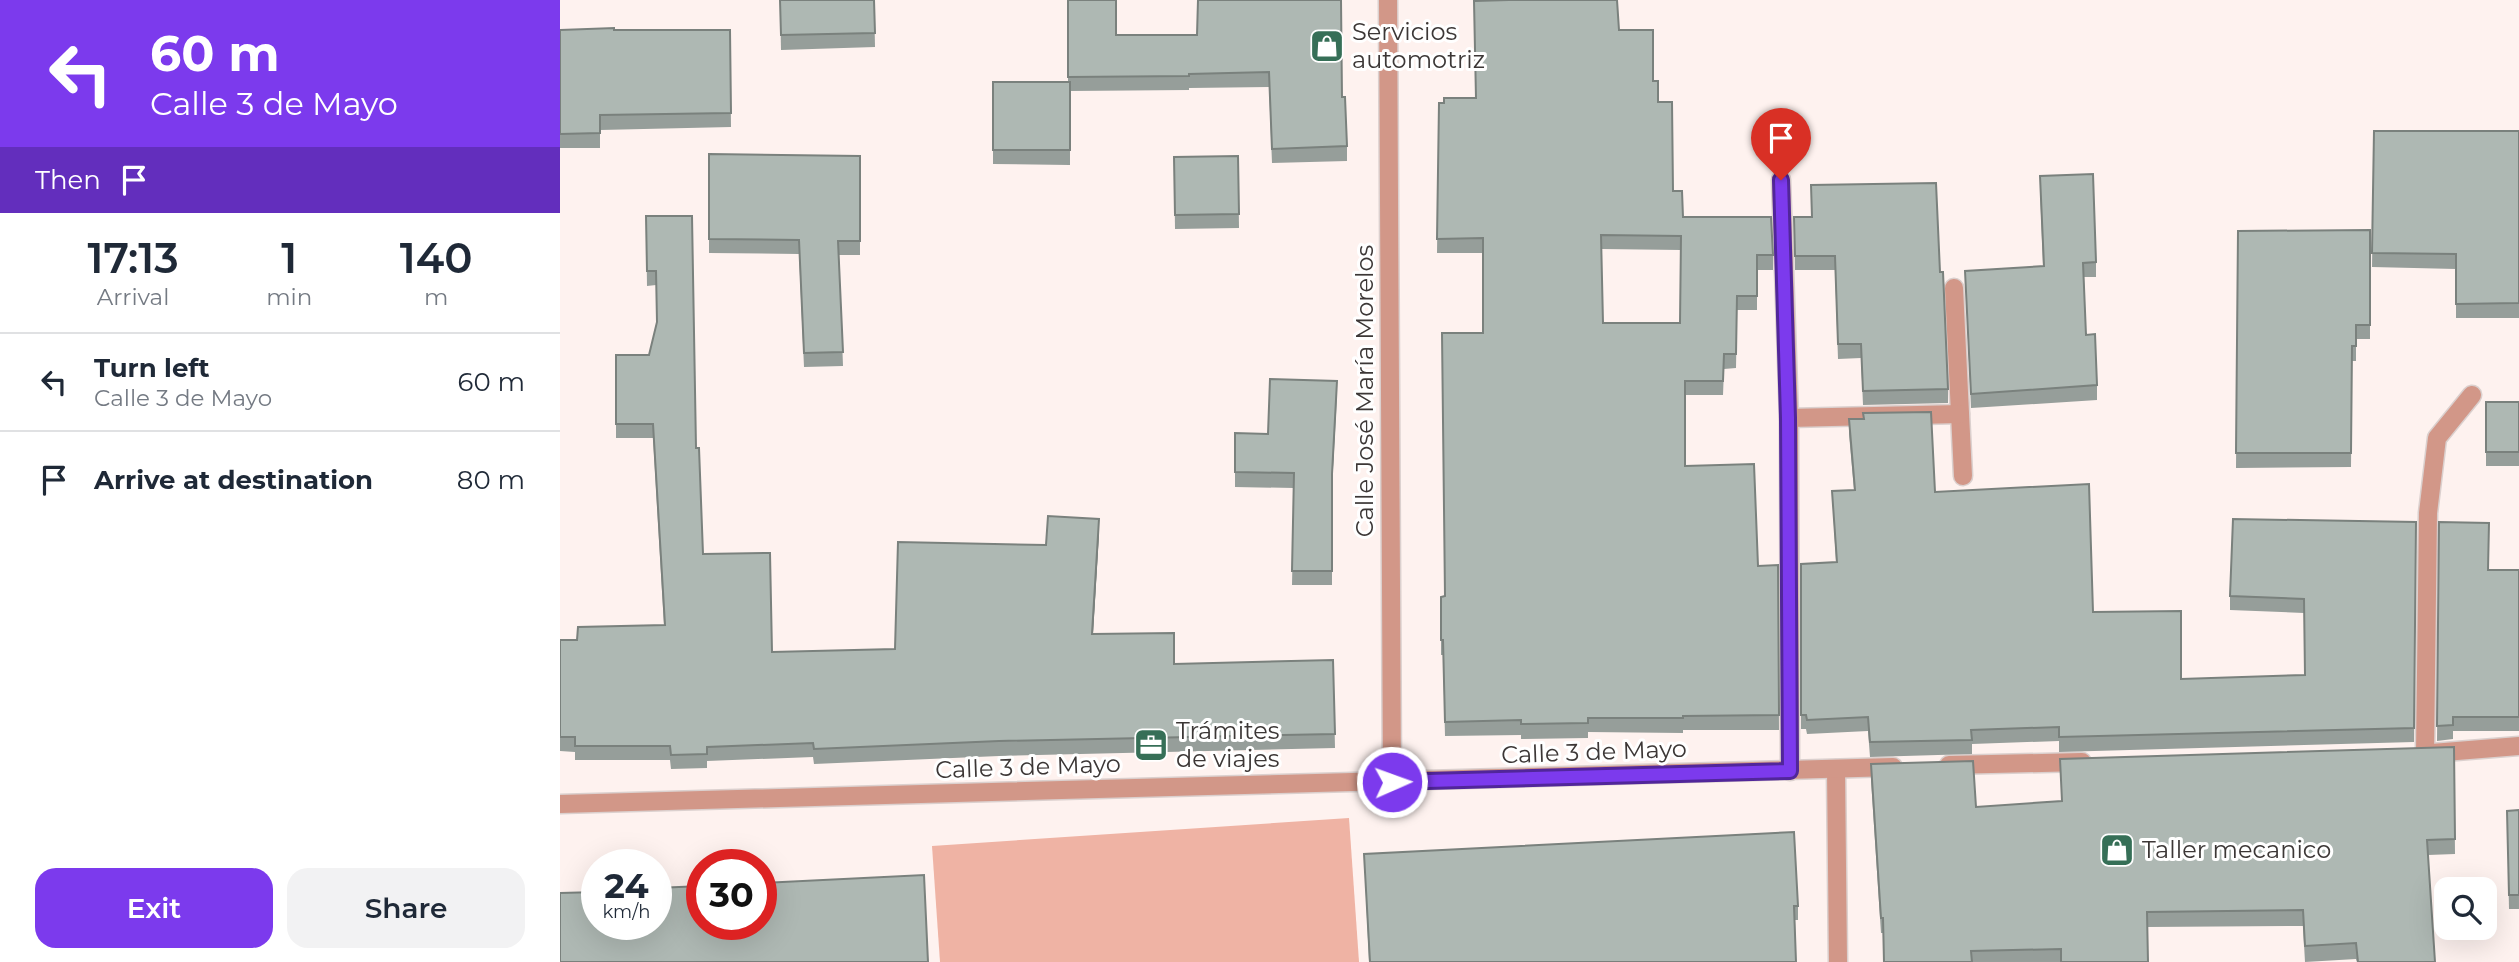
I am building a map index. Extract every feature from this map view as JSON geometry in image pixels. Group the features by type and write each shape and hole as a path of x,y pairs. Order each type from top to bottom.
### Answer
{"street":[{"name":"Calle José María Morelos","path":"1388,0 1392,782"},
{"path":"1781,180 1788,418 1790,771"},
{"path":"1954,288 1963,476"},
{"path":"2472,396 2437,438 2428,513 2418,754 2519,746"},
{"path":"1788,418 1959,414"},
{"path":"1935,765 2103,761"},
{"name":"Calle 3 de Mayo","path":"560,804 1907,766"},
{"path":"1836,769 1838,962"}],"shaded area":[{"path":"1349,818 1359,962 940,962 932,846"}],"building":[{"path":"780,0 874,0 875,33 781,35"},
{"path":"1068,0 1116,0 1116,35 1197,35 1198,0 1341,0 1342,97 1345,97 1347,146 1272,149 1269,72 1068,77"},
{"path":"1617,0 1619,30 1653,30 1653,81 1658,81 1658,102 1672,102 1673,191 1682,191 1683,217 1771,217 1773,255 1757,255 1757,296 1737,296 1736,354 1724,354 1723,381 1685,381 1685,466 1754,464 1758,566 1778,565 1779,715 1588,718 1588,723 1521,724 1521,720 1445,722 1441,640 1441,597 1445,596 1442,333 1483,333 1483,238 1437,239 1439,103 1444,103 1444,98 1476,98 1474,1","holes":["1601,235 1681,236 1680,323 1603,323"]},
{"path":"560,30 730,30 731,113 600,115 600,133 560,134"},
{"path":"993,82 1070,82 1070,150 993,150"},
{"path":"2374,131 2519,131 2519,303 2456,304 2456,254 2372,253"},
{"path":"709,154 860,156 860,241 838,241 843,352 804,353 799,240 709,239"},
{"path":"1238,156 1239,214 1175,215 1174,157"},
{"path":"2093,174 2096,262 2083,263 2086,335 2095,334 2097,385 1971,394 1965,271 2044,266 2040,176"},
{"path":"1936,183 1948,389 1863,391 1861,344 1838,344 1835,256 1795,256 1794,217 1812,217 1811,185"},
{"path":"646,216 692,216 696,448 699,448 703,554 770,553 772,652 895,649 898,542 1046,545 1048,516 1099,519 1092,634 1174,633 1174,664 1333,660 1335,734 999,741 814,749 813,743 707,747 707,754 671,755 670,746 575,746 575,737 560,737 560,640 577,640 578,627 665,625 653,424 616,424 616,355 649,355 657,322 656,271 647,271"},
{"path":"2370,230 2370,325 2356,325 2356,346 2352,346 2351,453 2236,453 2238,231"},
{"path":"1270,379 1337,381 1332,474 1332,571 1292,571 1294,473 1235,472 1235,433 1268,434"},
{"path":"2486,402 2519,402 2519,452 2486,452"},
{"path":"1931,412 1935,492 2089,484 2093,612 2181,611 2181,679 2305,675 2304,599 2230,596 2233,519 2416,522 2414,728 2059,737 2059,727 1971,730 1972,740 1870,742 1868,717 1807,720 1806,715 1801,715 1801,564 1837,562 1832,491 1855,490 1849,419 1864,419 1863,413"},
{"path":"2439,522 2489,523 2488,570 2519,570 2519,717 2453,717 2453,725 2437,726"},
{"path":"2454,747 2455,839 2427,840 2435,962 2358,962 2356,943 2305,946 2303,910 2147,912 2148,962 2061,962 2061,949 1971,951 1972,962 1884,962 1871,764 1973,761 1976,807 2062,801 2060,759"},
{"path":"2519,810 2519,895 2509,895 2507,811"},
{"path":"1794,832 1798,906 1794,906 1796,962 1370,962 1364,854"},
{"path":"924,875 928,962 560,962 560,893 581,892 581,940 672,940 672,887 686,887 686,940 777,940 777,882"}],"place":[{"name":"Servicios automotriz","path":"1327,46"},
{"name":"Trámites de viajes","path":"1151,745"},
{"name":"Taller mecanico","path":"2117,850"}],"route":[{"path":"1392,782 1790,771 1788,418 1781,180"}]}
